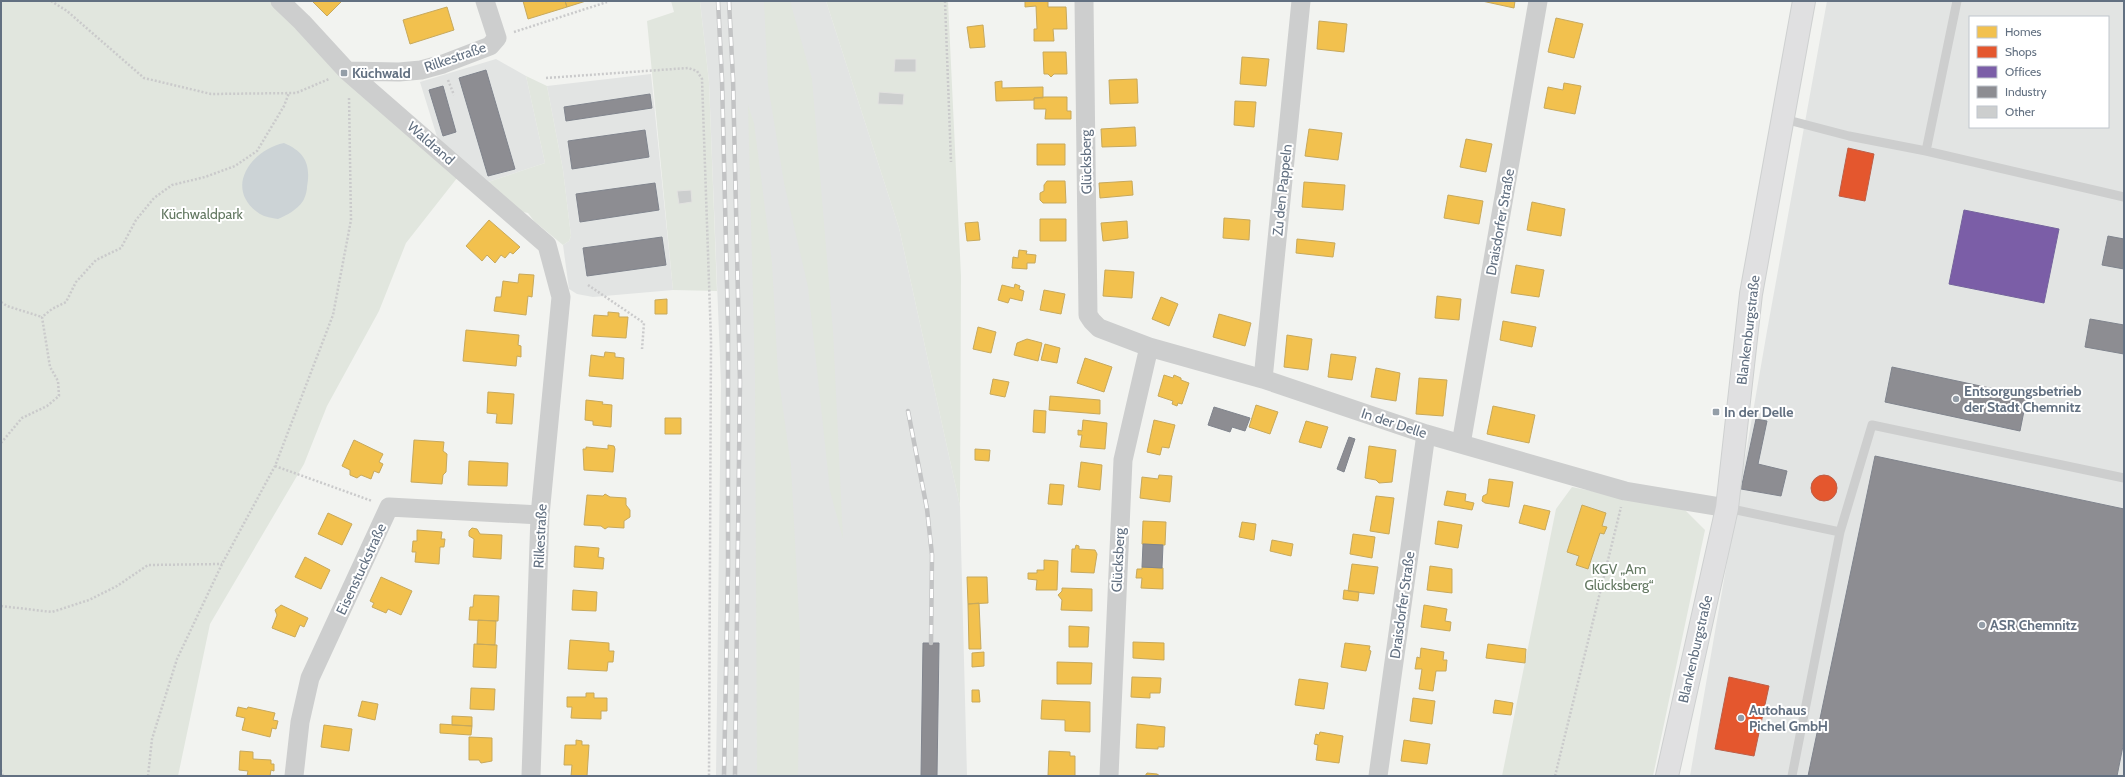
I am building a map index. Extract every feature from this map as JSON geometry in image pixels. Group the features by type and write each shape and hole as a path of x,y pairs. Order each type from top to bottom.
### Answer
{"main road":[{"name":"Blankenburgstraße","path":"1667,776 1727,508 1751,294 1784,119 1804,1"}],"street":[{"name":"Waldrand","path":"280,1 302,22 347,71 547,245 561,297"},
{"name":"Rilkestraße","path":"347,71 399,72 421,70 443,64 490,46 497,38 485,1"},
{"name":"Glücksberg","path":"1084,1 1088,315 1092,321"},
{"name":"Zu den Pappeln","path":"1263,379 1301,1"},
{"name":"Draisdorfer Straße","path":"1461,444 1538,1"},
{"name":"Rilkestraße","path":"531,776 540,515 561,297"},
{"name":"In der Delle","path":"1092,321 1099,328 1149,346 1263,379 1426,434 1625,491 1727,508"},
{"name":"Glücksberg","path":"1109,776 1123,460 1149,346"},
{"name":"Draisdorfer Straße","path":"1378,776 1426,434"},
{"name":"Eisenstuckstraße","path":"294,776 300,722 310,678 389,508 540,515"}],"lane":[{"path":"1926,151 1957,1"},
{"path":"1784,119 1850,136 1926,151 2124,197"},
{"path":"1792,776 1840,532 1872,425 2124,478"},
{"path":"1727,508 1840,532"}],"path":[{"path":"51,1 67,11 144,78 210,94 296,93 347,71 349,228 333,315 275,466 222,564 177,659 152,739 148,776"},
{"path":"945,1 951,162"},
{"path":"497,38 607,2"},
{"path":"546,78 688,68 697,71 702,79 711,332 708,776"},
{"path":"450,84 454,95"},
{"path":"42,317 52,309 66,302 76,282 96,260 121,248 136,220 154,198 172,186 205,177 235,166 257,151 284,106 289,93"},
{"path":"588,286 644,323 642,349"},
{"path":"1,302 7,306 42,317"},
{"path":"1,443 22,418 47,406 59,396 58,381 50,367 42,317"},
{"path":"275,466 389,508"},
{"path":"1555,776 1625,491"},
{"path":"1,606 52,612 89,600 117,586 148,565 222,564"},
{"path":"1,770 3,776"}],"shaded area":[{"path":"700,1 826,1 899,228 960,506 967,776 716,776 721,384 709,82"},
{"path":"1827,1 2124,1 2124,776 1690,776 1767,331"},
{"path":"496,59 526,76 545,163 485,183 438,140 420,82"},
{"path":"651,74 673,290 593,297 577,294 569,289 563,245 569,241 571,236 563,170 547,86"},
{"path":"284,143 297,150 302,155 307,165 308,179 306,192 301,204 295,210 278,219 260,214 249,204 243,194 242,183 245,172 252,162 272,147"}],"green space":[{"name":"Küchwaldpark","path":"1,1 272,1 461,173 406,243 379,311 327,406 304,464 210,624 178,776 1,776"},
{"path":"671,1 700,1 709,82 717,291 673,290 647,21 674,12"},
{"path":"764,1 790,1 812,79 833,331 843,539 830,491 808,287 784,183 768,85"},
{"path":"826,1 948,1 961,276 960,506 899,228"},
{"path":"526,76 547,86 563,170 571,236 569,241 563,245 534,221 528,213 518,211 485,183 545,163"},
{"path":"748,105 754,123 772,263 778,374 791,466 800,636 798,776 757,776 755,375"},
{"name":"KGV „Am Glücksberg“","path":"1572,487 1685,510 1705,530 1653,776 1502,776 1556,509"}],"building: Homes":[{"path":"312,1 342,1 327,16"},
{"path":"523,1 565,1 567,7 528,19"},
{"path":"565,1 586,1 567,7"},
{"path":"1025,1 1048,1 1048,7 1066,7 1067,29 1053,29 1054,41 1034,41 1034,29 1037,29 1036,6 1025,7"},
{"path":"1482,1 1515,1 1514,8"},
{"path":"447,7 454,30 410,44 403,20"},
{"path":"1556,18 1583,24 1574,58 1548,52"},
{"path":"1319,21 1347,24 1344,52 1317,49"},
{"path":"983,25 985,47 970,48 967,27"},
{"path":"1043,52 1066,52 1067,74 1054,74 1051,77 1048,74 1044,74"},
{"path":"1242,57 1269,59 1266,86 1240,84"},
{"path":"1137,79 1138,103 1110,104 1109,80"},
{"path":"1002,81 1002,88 1043,87 1043,98 1034,98 1034,100 996,101 995,82"},
{"path":"1564,83 1581,86 1575,114 1544,108 1548,87 1563,90"},
{"path":"1067,97 1067,111 1071,111 1071,119 1045,119 1046,109 1034,109 1034,98"},
{"path":"1235,101 1256,102 1254,127 1234,125"},
{"path":"1135,127 1136,146 1102,147 1101,129"},
{"path":"1309,129 1342,133 1338,160 1305,156"},
{"path":"1466,139 1492,144 1486,172 1460,167"},
{"path":"1037,144 1065,144 1065,165 1037,165"},
{"path":"1047,181 1065,181 1066,203 1043,203 1040,200 1040,193 1044,191 1044,185"},
{"path":"1132,181 1133,195 1100,198 1099,183"},
{"path":"1304,182 1345,185 1343,210 1302,207"},
{"path":"1448,195 1483,201 1479,224 1444,218"},
{"path":"1532,202 1565,209 1561,236 1527,230"},
{"path":"1224,218 1250,220 1249,240 1223,238"},
{"path":"1040,219 1066,219 1066,241 1040,241"},
{"path":"489,220 520,247 513,254 510,252 505,258 501,255 495,263 487,255 482,261 466,246"},
{"path":"1127,221 1128,238 1103,241 1101,223"},
{"path":"978,222 980,240 967,241 965,223"},
{"path":"1297,239 1335,243 1333,257 1296,253"},
{"path":"1019,250 1027,251 1026,254 1036,255 1035,263 1027,263 1027,269 1012,268 1013,257 1018,258"},
{"path":"1516,265 1544,270 1539,297 1511,293"},
{"path":"1105,270 1134,272 1132,298 1103,296"},
{"path":"519,274 534,275 532,297 528,296 526,315 494,311 496,297 501,297 503,281 518,283"},
{"path":"1015,284 1020,286 1019,289 1024,291 1022,301 1010,298 1008,303 998,300 1002,285 1014,288"},
{"path":"1044,290 1065,294 1061,314 1040,310"},
{"path":"1437,296 1461,299 1459,320 1435,318"},
{"path":"1161,297 1178,304 1169,326 1152,319"},
{"path":"667,299 667,314 655,314 655,300"},
{"path":"608,312 619,313 619,317 628,317 626,338 592,336 594,315 608,316"},
{"path":"1219,314 1251,323 1245,346 1213,337"},
{"path":"1503,321 1536,327 1532,347 1500,340"},
{"path":"978,327 996,332 991,353 973,349"},
{"path":"466,330 519,335 518,345 521,346 521,357 517,356 516,366 463,361"},
{"path":"1287,335 1312,339 1308,370 1284,367"},
{"path":"1027,339 1042,343 1038,361 1014,355 1017,343"},
{"path":"1045,344 1060,348 1057,363 1041,360"},
{"path":"605,352 615,353 615,357 624,358 623,379 589,376 591,355 604,357"},
{"path":"1331,354 1356,357 1352,380 1328,377"},
{"path":"1085,358 1112,367 1104,392 1077,383"},
{"path":"1376,368 1400,373 1396,401 1371,397"},
{"path":"1164,375 1173,378 1174,375 1189,383 1182,404 1178,403 1177,406 1172,404 1173,401 1158,396"},
{"path":"1419,378 1447,380 1443,416 1416,414"},
{"path":"993,379 1009,382 1005,397 990,394"},
{"path":"488,392 514,394 512,424 496,423 497,414 487,413"},
{"path":"1050,396 1100,400 1100,414 1049,410"},
{"path":"586,400 603,402 602,404 612,405 611,427 593,425 593,421 585,420"},
{"path":"1256,405 1278,412 1270,434 1249,427"},
{"path":"1493,406 1535,415 1529,443 1487,434"},
{"path":"1034,410 1046,411 1045,433 1033,432"},
{"path":"665,418 681,418 681,434 665,434"},
{"path":"1083,420 1107,423 1105,449 1080,447 1082,435 1078,435 1078,430 1082,431"},
{"path":"1154,420 1175,425 1169,448 1162,447 1160,455 1147,452"},
{"path":"1306,421 1328,427 1321,448 1299,442"},
{"path":"354,440 383,454 379,462 383,464 379,473 374,471 371,479 361,475 357,478 350,475 350,470 342,466"},
{"path":"414,440 444,442 443,451 447,454 446,472 443,475 442,484 411,482"},
{"path":"608,445 614,446 615,449 613,472 584,470 583,449 586,449 586,447 608,449"},
{"path":"1369,446 1396,450 1392,482 1379,483 1376,480 1365,478"},
{"path":"975,449 990,450 989,461 975,460"},
{"path":"469,461 508,463 507,486 468,485"},
{"path":"1081,462 1102,465 1100,490 1078,487"},
{"path":"1159,475 1172,476 1170,502 1140,498 1142,477 1158,479"},
{"path":"1489,479 1513,482 1509,507 1485,503 1482,501 1483,496 1487,494"},
{"path":"1050,484 1064,485 1062,505 1048,504"},
{"path":"1447,491 1466,494 1465,501 1474,503 1472,510 1444,505"},
{"path":"605,494 610,497 626,498 626,505 630,510 630,517 624,521 624,528 608,527 605,529 601,526 584,525 587,495 603,496"},
{"path":"1376,496 1394,498 1389,534 1370,531"},
{"path":"1524,505 1550,511 1545,530 1519,523"},
{"path":"1582,505 1606,513 1602,526 1607,527 1604,534 1600,533 1588,569 1576,565 1579,556 1567,552"},
{"path":"328,513 352,524 342,545 318,534"},
{"path":"1143,521 1166,522 1165,545 1142,544"},
{"path":"1438,521 1462,525 1458,548 1435,544"},
{"path":"1242,522 1256,524 1254,540 1239,537"},
{"path":"472,528 477,529 480,534 502,535 501,559 473,557 474,539 469,536 469,531"},
{"path":"417,530 442,532 441,539 445,539 444,547 440,547 439,564 415,562 416,552 412,552 413,541 417,541"},
{"path":"1353,534 1375,537 1372,558 1350,554"},
{"path":"1272,540 1293,544 1291,556 1270,551"},
{"path":"1076,545 1079,546 1079,549 1095,550 1097,554 1094,573 1071,572 1072,549 1075,549"},
{"path":"575,546 599,548 598,557 604,558 603,569 574,567"},
{"path":"305,557 330,570 321,589 295,577"},
{"path":"1044,560 1058,561 1057,590 1036,590 1037,580 1028,579 1028,573 1037,573 1037,570 1044,570"},
{"path":"1352,564 1378,567 1374,594 1348,591"},
{"path":"1430,566 1452,569 1452,593 1427,590"},
{"path":"1142,567 1163,568 1163,589 1141,588 1142,578 1136,578 1137,569 1142,569"},
{"path":"381,577 412,591 401,615 388,609 386,613 372,607 374,603 370,601"},
{"path":"967,577 987,577 988,603 968,604"},
{"path":"1062,588 1092,589 1092,611 1061,610 1062,600 1058,595 1062,591"},
{"path":"573,590 597,592 596,611 572,610"},
{"path":"1344,590 1359,592 1358,601 1343,599"},
{"path":"474,595 499,596 498,621 469,620 470,607 473,607"},
{"path":"979,603 981,649 969,649 968,604"},
{"path":"281,605 308,618 304,627 300,625 295,637 272,628 277,615 275,610"},
{"path":"1424,605 1447,609 1445,621 1451,622 1450,631 1421,627"},
{"path":"478,620 496,621 495,645 477,644"},
{"path":"1069,626 1089,627 1088,647 1069,647"},
{"path":"570,640 609,643 609,651 614,651 613,662 608,662 607,671 568,669"},
{"path":"1133,642 1164,643 1164,660 1133,658"},
{"path":"1345,643 1370,646 1369,650 1371,651 1366,671 1341,667"},
{"path":"474,644 497,645 496,668 473,667"},
{"path":"1488,644 1526,649 1525,663 1486,658"},
{"path":"1421,648 1444,652 1443,660 1447,660 1446,671 1436,671 1433,691 1419,689 1422,669 1415,669 1417,657 1420,658"},
{"path":"984,652 984,666 972,667 972,653"},
{"path":"1057,662 1092,663 1091,684 1057,684"},
{"path":"1132,677 1161,678 1160,693 1150,693 1150,698 1131,697"},
{"path":"1299,679 1328,683 1324,709 1295,705"},
{"path":"471,688 495,689 494,710 470,709"},
{"path":"972,690 979,690 980,702 972,702"},
{"path":"586,693 594,693 594,698 607,698 607,711 601,711 601,719 571,718 572,707 567,707 567,697 586,697"},
{"path":"1413,698 1435,701 1432,724 1410,721"},
{"path":"1042,700 1090,702 1090,732 1065,731 1065,720 1041,719"},
{"path":"1495,700 1513,703 1511,715 1493,713"},
{"path":"362,701 378,704 375,720 358,716"},
{"path":"238,707 247,709 248,707 275,713 273,720 278,721 276,729 272,728 270,737 242,730 245,718 236,716"},
{"path":"452,716 472,717 472,726 452,725"},
{"path":"440,724 472,726 471,735 440,733"},
{"path":"1137,724 1165,727 1164,747 1158,747 1158,749 1136,748"},
{"path":"324,725 352,729 349,751 321,747"},
{"path":"1320,732 1343,736 1339,763 1316,760 1318,745 1314,744 1316,734 1319,735"},
{"path":"469,737 492,738 492,761 481,763 479,760 469,760"},
{"path":"576,740 582,741 582,745 589,745 587,776 571,776 572,765 564,765 565,745 576,745"},
{"path":"1404,740 1430,744 1427,764 1401,761"},
{"path":"240,751 253,752 253,759 271,760 271,764 274,764 274,771 271,770 270,776 247,776 248,771 239,770"},
{"path":"1049,751 1070,752 1070,756 1075,756 1075,776 1048,776"},
{"path":"1147,773 1157,774 1160,776 1145,776"}],"building: Shops":[{"path":"1848,148 1874,154 1865,201 1839,196"},
{"path":"1824,475 1833,479 1837,488 1833,497 1824,501 1815,497 1811,488 1815,479"},
{"path":"1729,677 1769,686 1754,756 1715,749"}],"building: Offices":[{"path":"1964,210 2059,229 2044,303 1949,284"}],"building: Industry":[{"path":"486,70 515,169 488,176 459,78"},
{"path":"443,86 456,132 443,136 429,90"},
{"path":"650,94 652,108 566,121 564,107"},
{"path":"645,130 649,157 572,169 568,141"},
{"path":"655,183 659,210 580,222 576,194"},
{"path":"2108,236 2124,239 2124,269 2102,265"},
{"path":"662,237 666,265 587,276 583,248"},
{"path":"2090,319 2124,325 2124,354 2085,347"},
{"name":"Entsorgungsbetrieb der Stadt Chemnitz","path":"1892,367 2027,396 2020,431 1885,402"},
{"path":"1214,407 1250,418 1245,431 1232,427 1230,432 1208,425"},
{"path":"1756,419 1767,421 1758,464 1787,471 1781,496 1741,489"},
{"path":"1349,437 1355,439 1344,472 1337,469"},
{"name":"ASR Chemnitz","path":"1875,456 2124,509 2124,741 2117,776 1808,776"},
{"path":"1143,544 1163,545 1162,568 1142,567"},
{"path":"923,643 939,643 937,776 921,776"}],"building: Other":[{"path":"895,59 916,59 916,72 894,72"},
{"path":"879,92 904,94 903,105 878,104"},
{"path":"691,190 692,202 679,204 677,191"}],"railway":[{"path":"718,1 722,80 728,325 728,571 724,776"},
{"path":"729,1 733,79 740,382 735,776"},
{"path":"908,411 927,509 932,555 931,643"}],"place":[{"name":"Küchwald","path":"344,73"},
{"name":"Entsorgungsbetrieb der Stadt Chemnitz","path":"1956,399"},
{"name":"In der Delle","path":"1716,412"},
{"name":"ASR Chemnitz","path":"1982,625"},
{"name":"Autohaus Pichel GmbH","path":"1741,718"}]}
